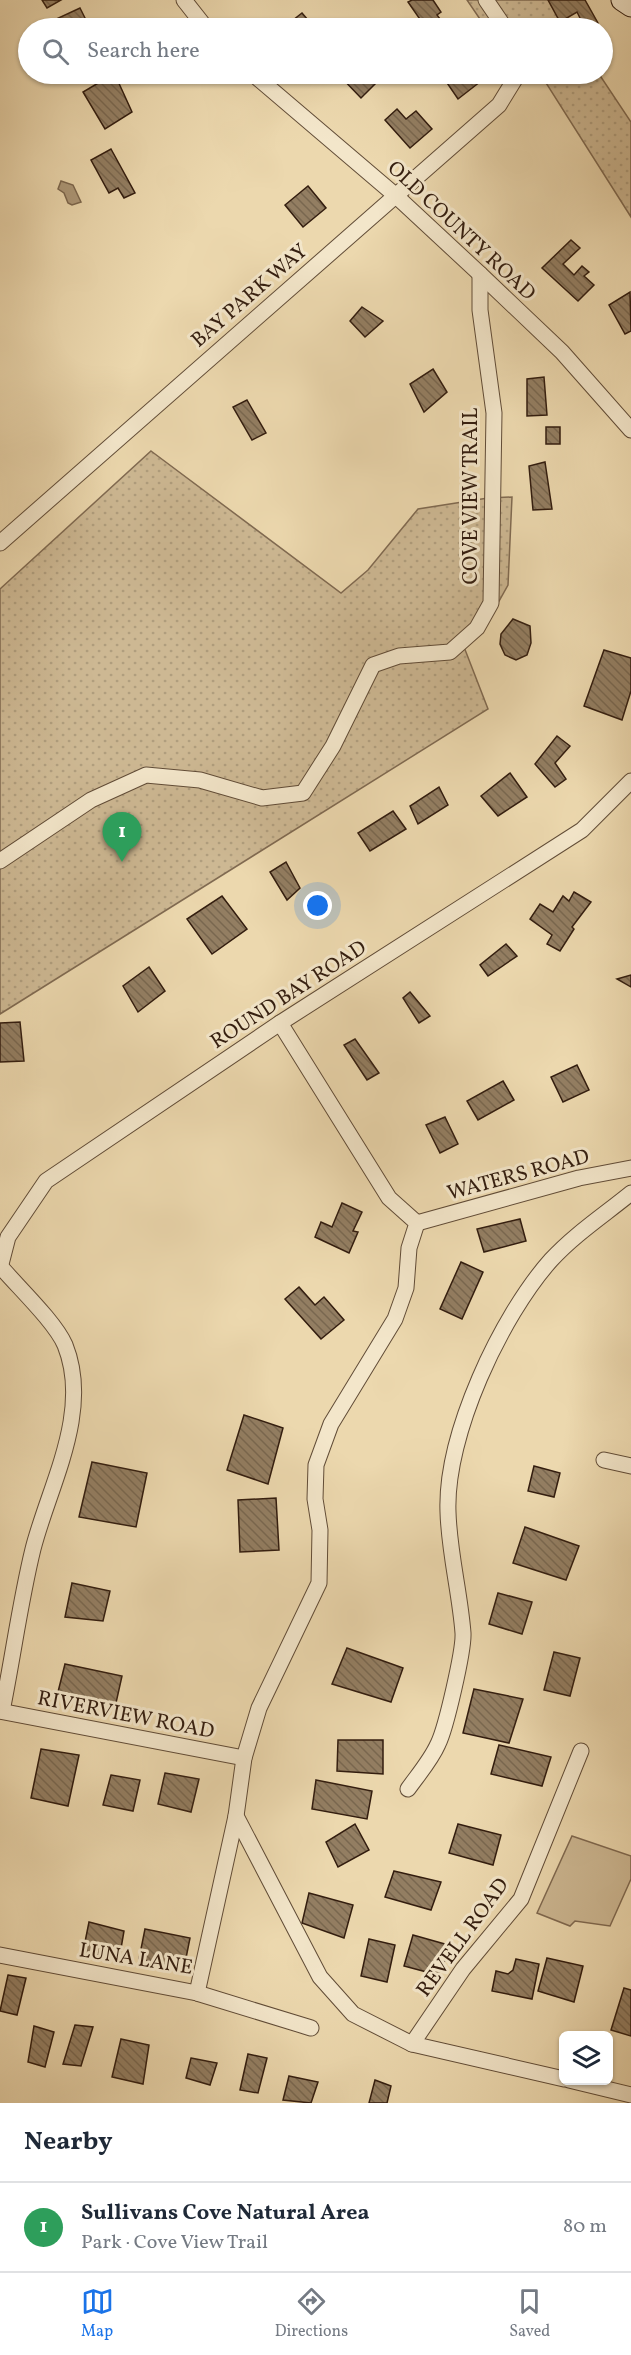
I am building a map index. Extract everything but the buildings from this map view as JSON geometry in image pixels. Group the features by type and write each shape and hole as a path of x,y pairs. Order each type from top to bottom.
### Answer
{"street":[{"path":"184,0 198,18"},
{"path":"486,0 498,18"},
{"path":"622,0 631,6"},
{"name":"OLD COUNTY ROAD","path":"265,84 395,195 480,274 562,352 631,430"},
{"name":"BAY PARK WAY","path":"0,543 499,105 512,84"},
{"name":"COVE VIEW TRAIL","path":"0,861 92,800 146,775 200,780 262,798 303,793 333,746 373,665 399,656 450,652 477,628 491,603 494,413 480,310 480,274"},
{"name":"ROUND BAY ROAD","path":"1,1268 9,1237 46,1182 280,1023 582,830 631,781"},
{"path":"280,1023 389,1198 417,1223"},
{"name":"WATERS ROAD","path":"417,1223 579,1178 631,1168"},
{"path":"408,1789 438,1744 463,1636 448,1511 452,1458 467,1414 495,1344 526,1291 552,1259 584,1229 631,1193"},
{"name":"LUNA LANE","path":"0,1955 197,1993 236,1816 244,1758 259,1708 319,1583 320,1530 315,1500 316,1465 348,1392 395,1319 406,1288 409,1248 417,1223"},
{"path":"1,1268 64,1344 71,1369 72,1396 69,1440 61,1470 46,1500 33,1551 1,1711"},
{"path":"604,1460 631,1466"},
{"name":"RIVERVIEW ROAD","path":"1,1711 244,1758"},
{"name":"REVELL ROAD","path":"412,2044 463,1969 521,1899 580,1751"},
{"path":"236,1816 320,1977 353,2014 412,2044 559,2078"},
{"path":"197,1993 311,2028"},
{"path":"590,2085 631,2095"}],"shaded area":[{"path":"467,0 552,0 564,18 479,18"},
{"path":"547,84 606,84 631,122 631,217"},
{"path":"61,181 73,185 81,202 72,205 68,203 64,193 58,189"},
{"path":"151,451 341,593 368,570 418,509 488,498 512,497 508,585 489,619 464,647 488,709 0,1014 0,589"},
{"path":"572,1836 631,1856 631,1879 610,1926 575,1921 570,1926 537,1913"}],"place":[{"name":"Sullivans Cove Natural Area","path":"122,862"}]}
